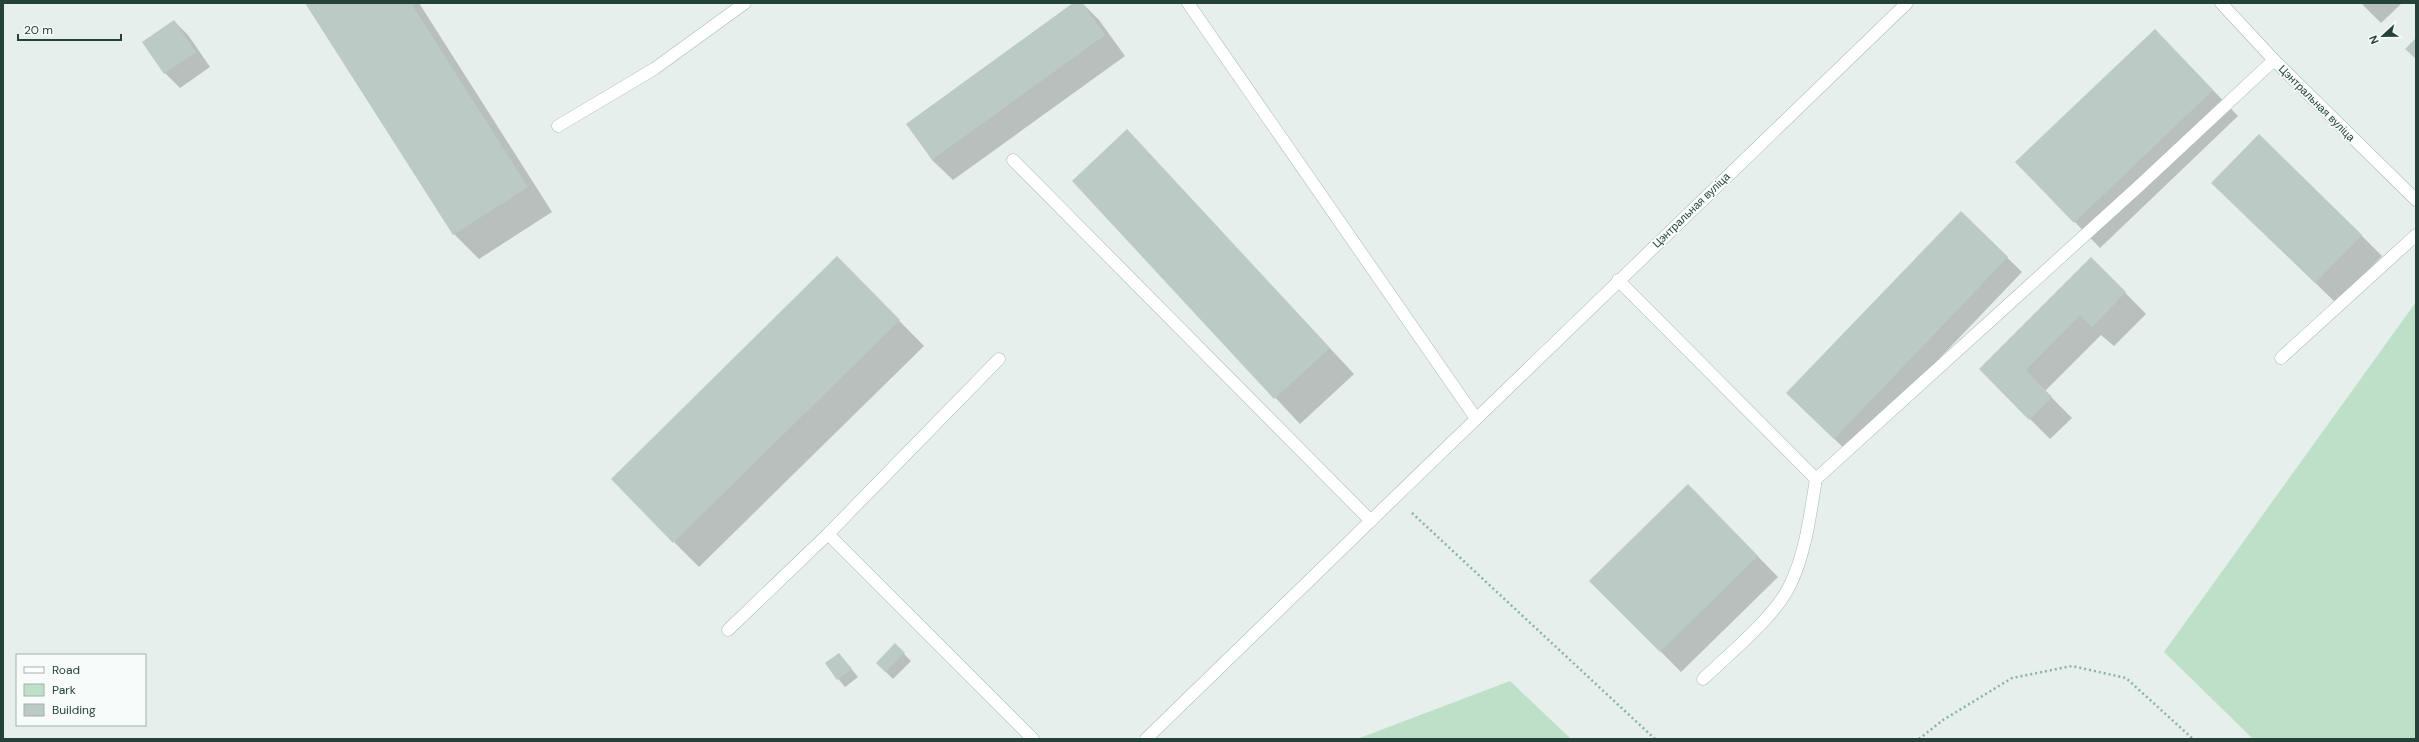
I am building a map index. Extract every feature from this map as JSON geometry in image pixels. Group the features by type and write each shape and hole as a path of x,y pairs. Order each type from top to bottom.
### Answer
{"street":[{"path":"558,126 654,69 745,3"},
{"path":"1188,3 1475,418"},
{"name":"Цэнтральная вуліца","path":"1146,739 1396,498 1475,418 1907,3"},
{"name":"Цэнтральная вуліца","path":"2221,3 2274,60 2416,200"},
{"path":"1704,679 1764,621 1790,586 1808,532 1816,479 2139,186 2274,60"},
{"path":"1013,160 1371,521"},
{"path":"2281,358 2416,235"},
{"path":"1618,280 1816,479"},
{"path":"728,630 828,534 999,359"},
{"path":"828,534 1034,739"}],"path":[{"path":"1396,498 1655,739"},
{"path":"1919,739 1943,720 2012,678 2072,666 2126,678 2193,739"}],"green space":[{"path":"2416,302 2416,739 2253,739 2164,652"},
{"path":"1510,681 1571,739 1357,739"}],"building":[{"path":"305,3 411,3 528,187 453,235"},
{"path":"1073,3 1082,3 1105,35 932,160 906,124"},
{"path":"174,20 196,52 164,74 142,42"},
{"path":"2155,29 2213,90 2074,223 2015,162"},
{"path":"2416,38 2416,59 2405,49"},
{"path":"1127,129 1330,348 1274,399 1072,181"},
{"path":"2259,134 2362,235 2315,283 2211,183"},
{"path":"1961,211 2008,257 1834,439 1786,393"},
{"path":"837,256 900,320 673,543 611,479"},
{"path":"2091,257 2126,292 2092,327 2080,315 2026,370 2052,397 2029,420 1979,369"},
{"path":"1688,484 1758,556 1660,652 1589,581"},
{"path":"895,643 905,653 885,672 876,663"},
{"path":"839,653 852,669 837,680 825,663"}]}
